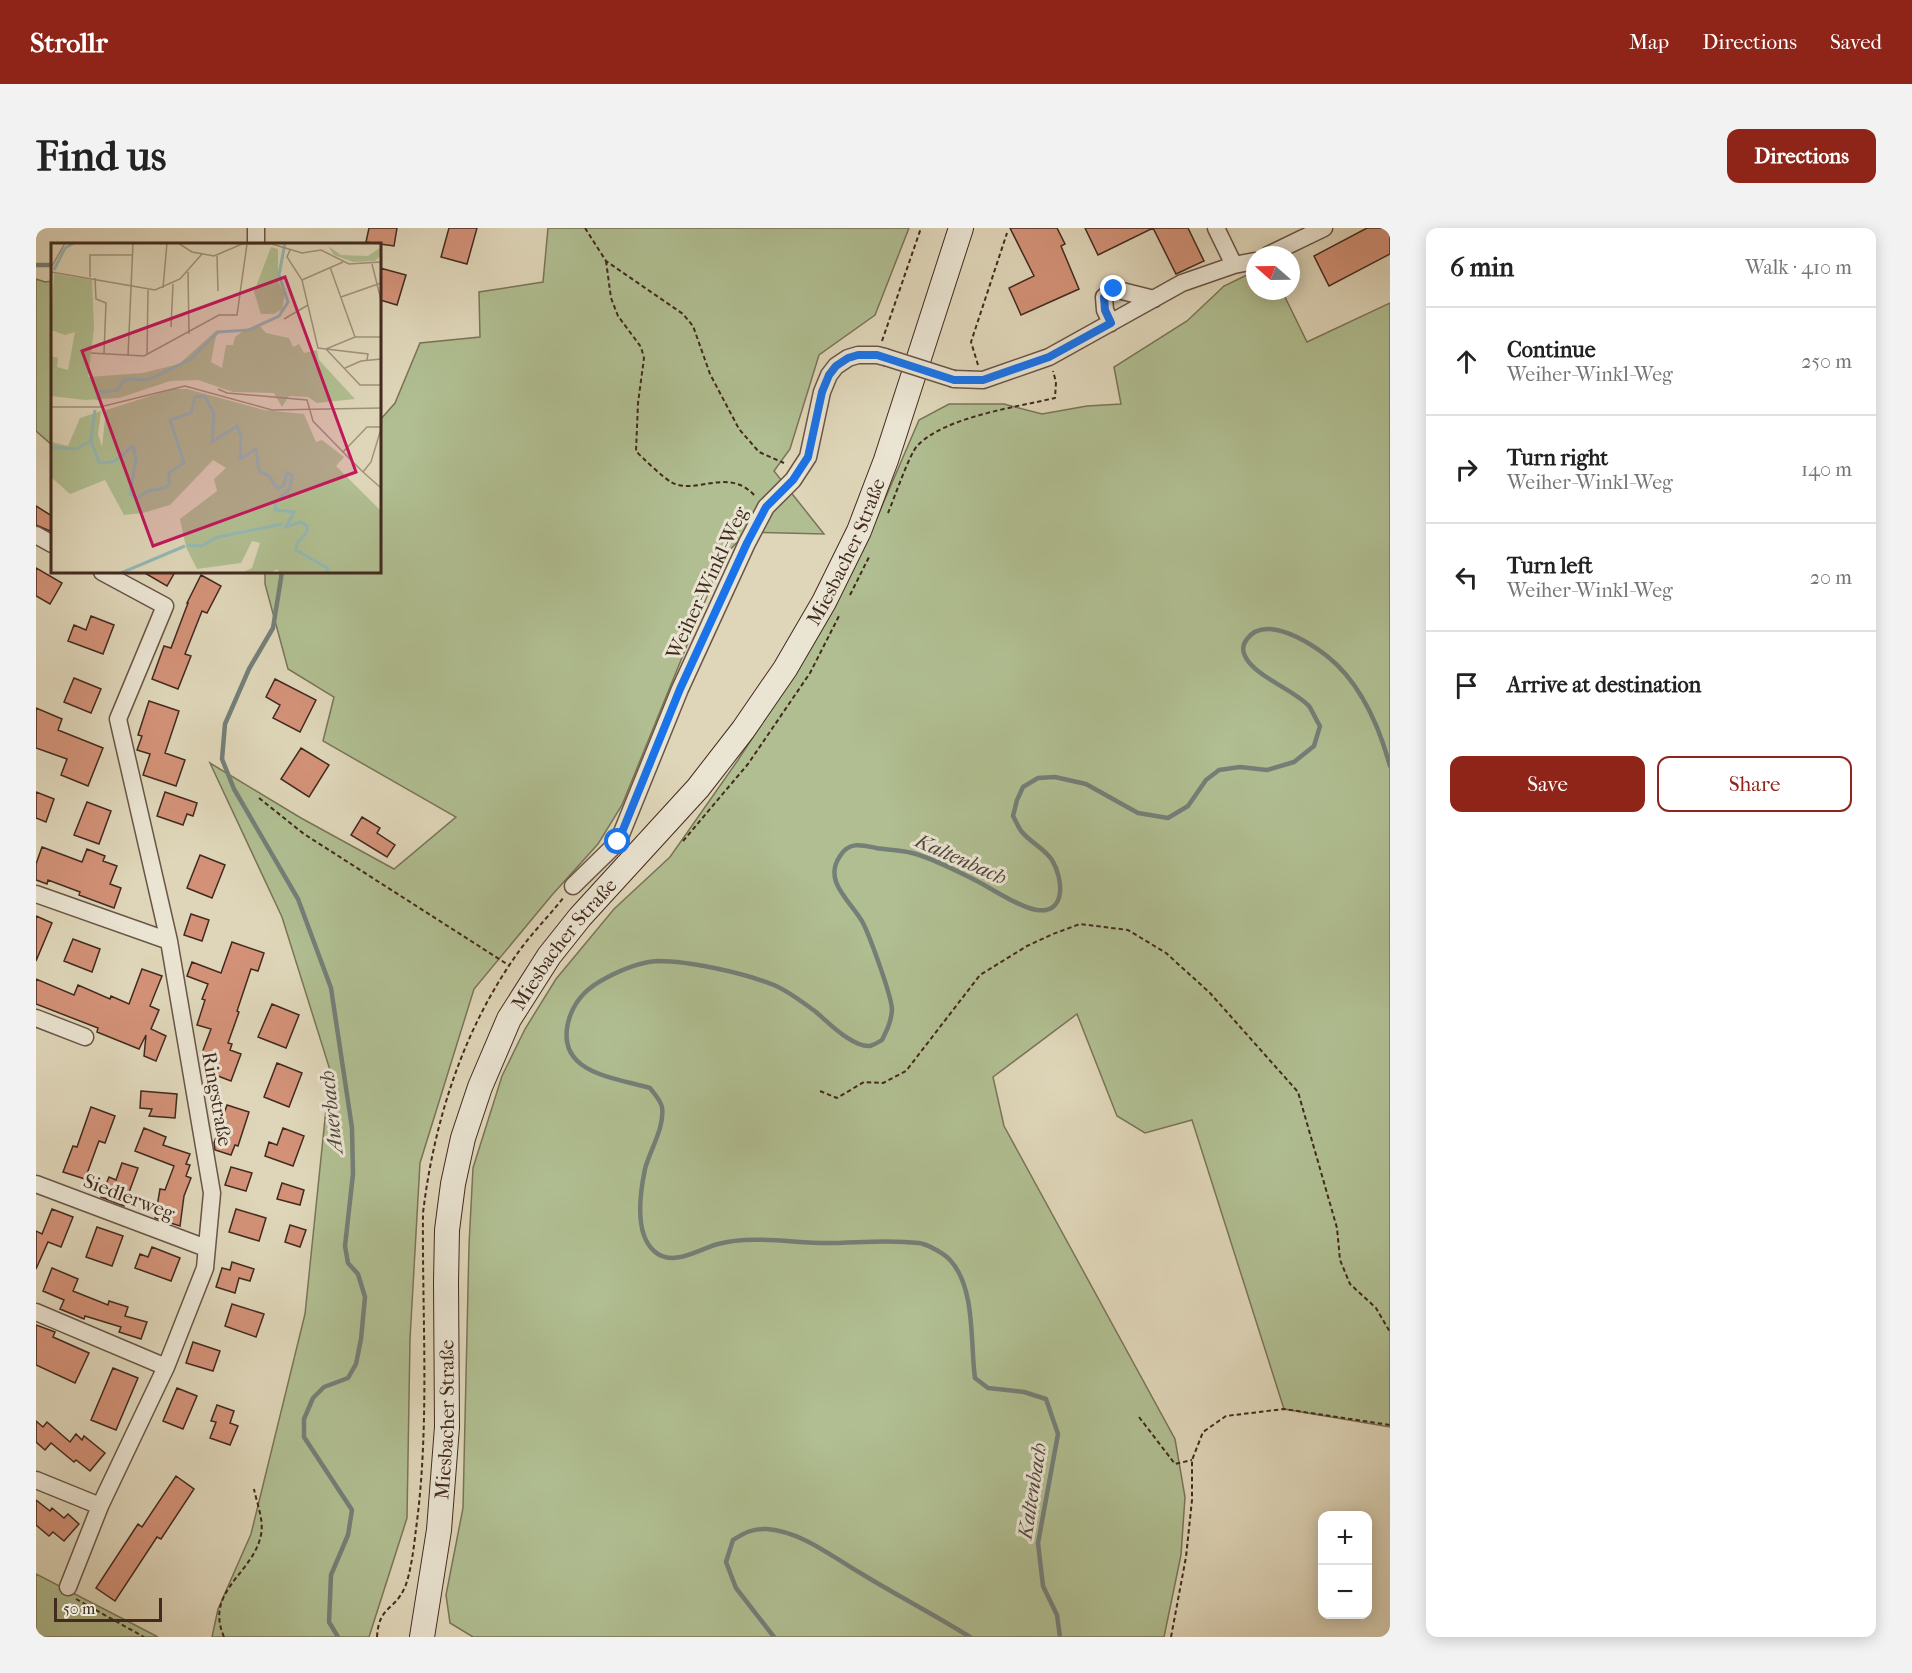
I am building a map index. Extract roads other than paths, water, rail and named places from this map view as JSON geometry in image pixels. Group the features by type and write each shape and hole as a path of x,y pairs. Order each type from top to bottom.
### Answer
{"main road":[{"name":"Miesbacher Straße","path":"422,1637 439,1530 447,1427 447,1230 453,1184 463,1137 480,1087 509,1019 549,956 580,917 698,788 737,738 785,669 824,602 859,531 886,460 961,228"}],"street":[{"path":"1216,228 1234,265"},
{"path":"1287,246 1324,228"},
{"name":"Weiher-Winkl-Weg","path":"573,886 618,842 680,689 747,543 766,507 801,470 808,457 822,392 829,375 836,366 858,355 881,356 954,380 983,380 1049,357 1182,283 1246,263"},
{"path":"1111,323 1105,310 1104,297 1114,289 1154,299"},
{"path":"36,535 51,543"},
{"name":"Ringstraße","path":"68,1587 100,1506 166,1367 205,1269 212,1194 169,941 118,719 165,606 104,573"},
{"path":"36,894 169,941"},
{"path":"36,1018 85,1037"},
{"name":"Siedlerweg","path":"36,1184 206,1248"},
{"path":"36,1312 166,1367"},
{"path":"36,1480 100,1506"}],"waterway":[{"name":"Auerbach","path":"36,265 51,265"},
{"name":"Auerbach","path":"282,573 273,628 249,669 225,724 222,759 234,789 298,899 331,988 352,1128 353,1174 345,1246 348,1263 358,1274 365,1297 361,1339 356,1364 348,1378 324,1387 313,1398 304,1419 304,1437 352,1510 348,1535 331,1575 329,1622 338,1637"},
{"name":"Kaltenbach","path":"1060,1637 1057,1615 1043,1586 1038,1543 1058,1434 1046,1399 1024,1392 988,1388 975,1378 968,1300 964,1285 950,1260 937,1250 921,1243 886,1241 827,1243 744,1240 718,1244 677,1258 661,1256 654,1251 643,1234 640,1212 641,1189 645,1169 661,1122 661,1105 650,1088 603,1075 577,1061 569,1050 566,1035 570,1016 584,993 594,985 625,969 658,961 685,963 717,968 774,985 801,1001 841,1034 856,1043 870,1046 879,1042 890,1022 891,1003 863,923 836,883 835,865 844,851 852,846 861,845 926,857 1013,901 1037,910 1047,910 1058,901 1059,876 1049,856 1022,832 1013,816 1023,787 1038,778 1055,777 1086,784 1138,813 1168,818 1188,806 1206,780 1219,770 1240,767 1267,770 1294,762 1314,746 1320,726 1309,706 1257,670 1245,656 1243,649 1245,643 1255,632 1265,629 1287,633 1319,650 1339,667 1350,679 1367,706 1390,766"},
{"name":"Kaltenbach","path":"774,1637 736,1588 726,1562 733,1540 757,1529 780,1531 817,1546 970,1637"}]}
